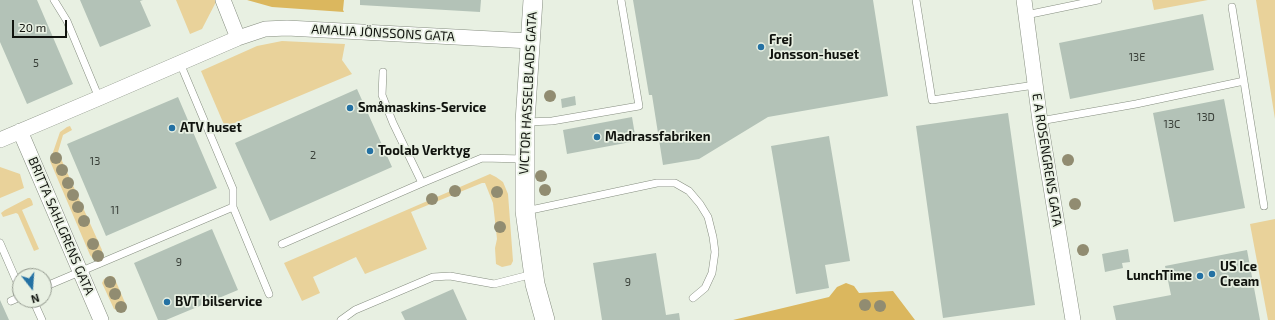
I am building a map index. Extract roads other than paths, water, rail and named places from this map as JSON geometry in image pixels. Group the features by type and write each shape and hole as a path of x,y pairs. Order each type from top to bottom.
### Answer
{"street":[{"path":"223,0 238,38"},
{"name":"VICTOR HASSELBLADS GATA","path":"533,0 525,122 525,211 534,274 545,320"},
{"name":"E A ROSENGRENS GATA","path":"1024,0 1040,121 1073,320"},
{"name":"AMALIA JÖNSSONS GATA","path":"0,140 238,38 265,29 287,28 530,41"},
{"name":"BRITTA SAHLGRENS GATA","path":"20,131 101,320"}],"lane":[{"path":"54,0 67,21 99,98"},
{"path":"525,122 552,121 639,106 621,0"},
{"path":"916,0 932,100 1035,85"},
{"path":"1026,15 1098,0"},
{"path":"1232,7 1264,206"},
{"path":"180,63 232,189 234,207 269,294"},
{"path":"383,72 382,95 393,123 422,183"},
{"path":"1040,121 1136,104 1244,81"},
{"path":"282,244 482,158 524,160"},
{"path":"525,211 657,183 675,183 690,191 700,204 708,217 713,238 715,252 712,273 705,288 693,298"},
{"path":"52,284 234,207"},
{"path":"0,243 12,271"},
{"path":"342,320 355,310 433,278 450,276 494,284 534,274"},
{"path":"37,308 42,320"}],"place":[{"name":"Frej Jonsson-huset","path":"761,47"},
{"name":"Småmaskins-Service","path":"350,108"},
{"name":"ATV huset","path":"172,128"},
{"name":"Madrassfabriken","path":"597,137"},
{"name":"Toolab Verktyg","path":"370,151"},
{"name":"US Ice Cream","path":"1212,274"},
{"name":"LunchTime","path":"1200,276"},
{"name":"BVT bilservice","path":"167,302"}]}
